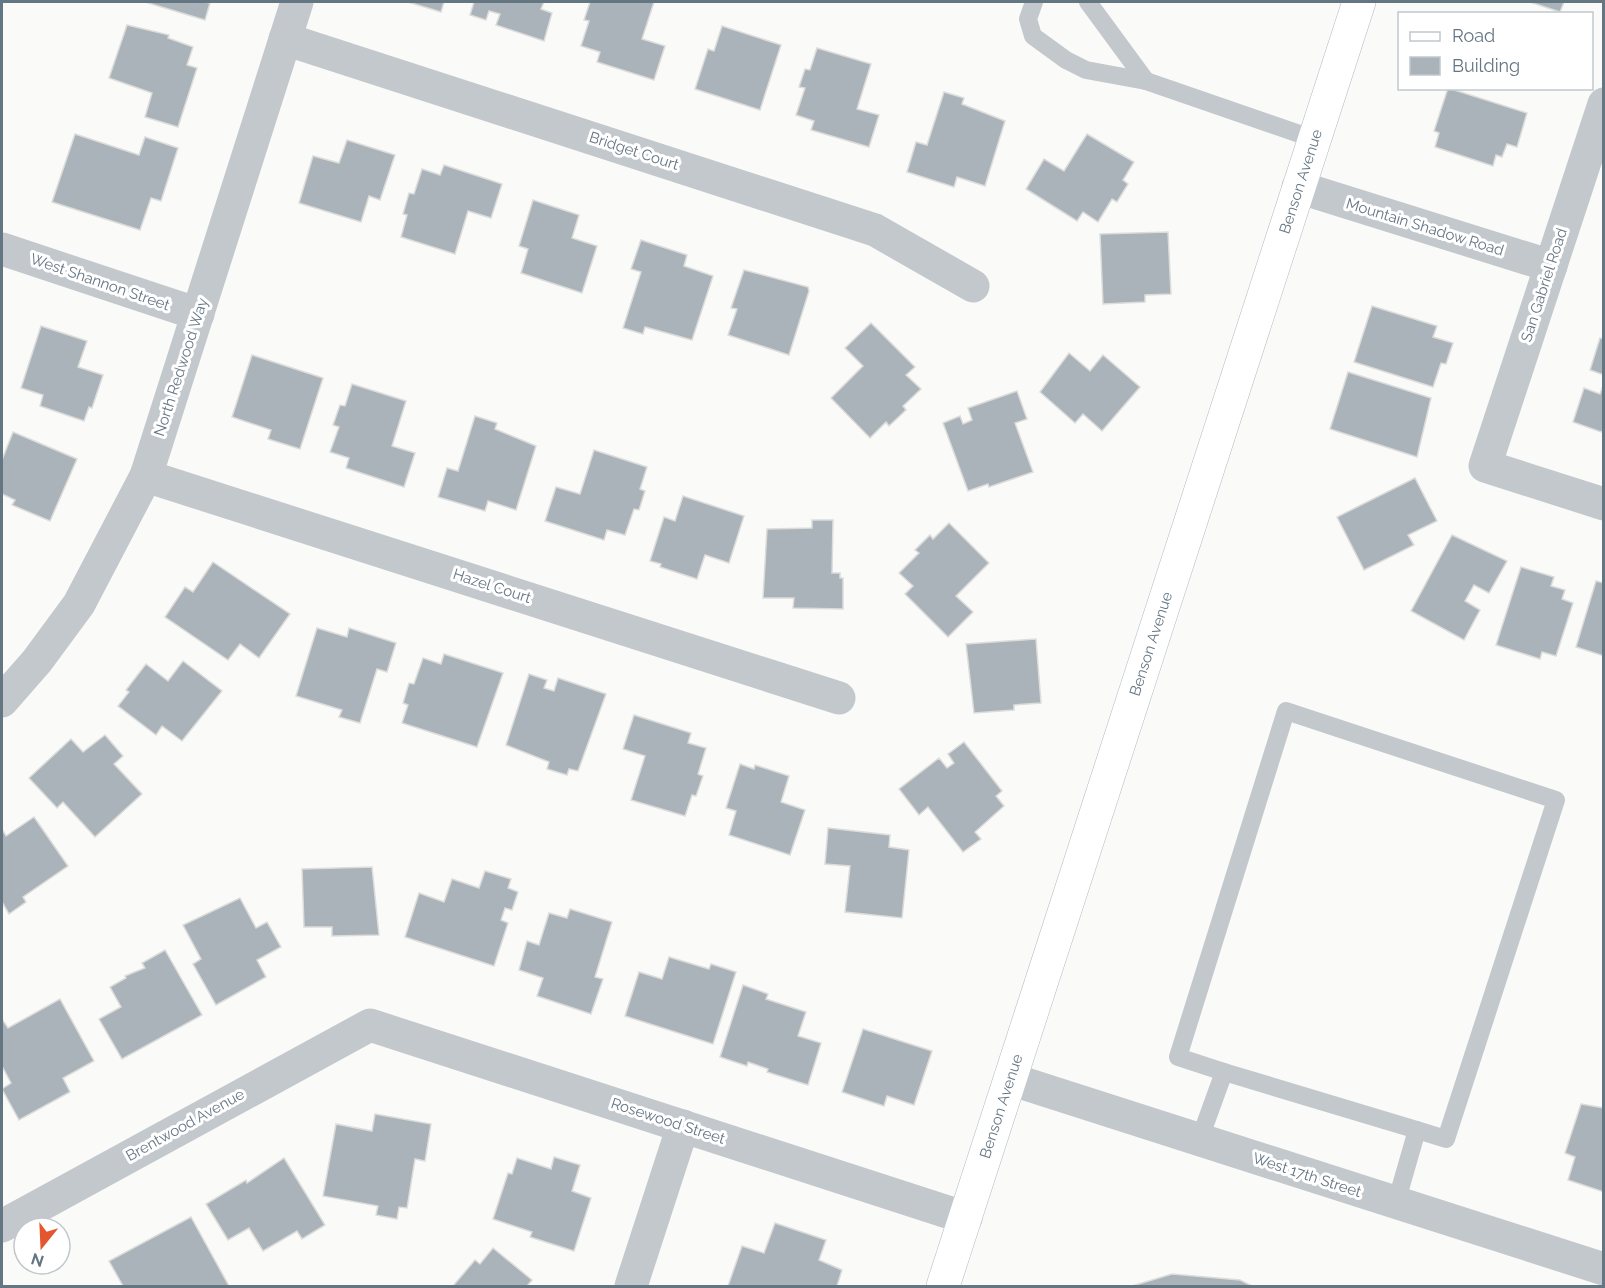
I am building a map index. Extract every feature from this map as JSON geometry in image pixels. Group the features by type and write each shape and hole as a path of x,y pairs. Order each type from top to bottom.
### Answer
{"main road":[{"name":"Benson Avenue","path":"943,1287 1359,2"}],"street":[{"name":"North Redwood Way","path":"2,701 37,661 79,604 146,476 297,2"},
{"name":"Bridget Court","path":"285,39 875,230 973,286"},
{"name":"San Gabriel Road","path":"1604,104 1485,466 1604,504"},
{"name":"Mountain Shadow Road","path":"1298,187 1551,266"},
{"name":"West Shannon Street","path":"2,249 198,314"},
{"name":"Hazel Court","path":"146,476 839,698"},
{"name":"Rosewood Street","path":"370,1025 966,1218"},
{"name":"Brentwood Avenue","path":"2,1226 370,1025"},
{"name":"West 17th Street","path":"1010,1079 1604,1269"},
{"path":"631,1287 683,1126"}],"lane":[{"path":"1034,2 1028,19 1033,36 1066,60 1086,70 1146,81 1314,139"},
{"path":"1088,2 1146,81"},
{"path":"1286,711 1556,800 1446,1139 1417,1130 1178,1057 1286,711"},
{"path":"1199,1141 1224,1072"},
{"path":"1396,1203 1417,1130"}],"building":[{"path":"145,2 205,2 210,3 205,20"},
{"path":"408,2 444,2 441,12"},
{"path":"474,2 544,2 541,9 552,13 544,41 496,25 500,14 489,11 486,20 470,15"},
{"path":"590,2 654,2 642,39 665,46 654,80 597,62 600,52 581,46 589,21 584,20"},
{"path":"1530,2 1564,2 1560,12"},
{"path":"127,25 169,35 168,38 193,47 187,65 197,68 178,127 145,117 152,93 109,78"},
{"path":"722,26 781,45 760,110 695,89 708,49 714,51"},
{"path":"817,48 871,64 857,109 879,115 869,147 811,130 814,121 796,115 805,88 799,87 805,69 810,70"},
{"path":"1447,90 1454,90 1527,113 1517,147 1507,144 1502,157 1496,155 1493,166 1435,147 1439,133 1434,131"},
{"path":"944,92 964,98 962,104 1005,121 985,186 957,177 954,187 907,172 916,142 927,145"},
{"path":"75,134 139,155 145,137 178,148 161,201 151,198 140,230 52,202"},
{"path":"1087,134 1134,162 1123,180 1128,184 1117,202 1112,199 1098,222 1083,212 1077,221 1026,189 1044,159 1064,171"},
{"path":"347,140 395,155 380,200 369,196 361,222 299,203 313,156 339,163"},
{"path":"444,165 502,184 491,218 468,211 455,254 401,237 407,215 403,214 409,193 414,194 422,169 440,175"},
{"path":"533,200 579,215 572,238 597,246 582,293 521,273 528,249 519,246"},
{"path":"1168,232 1171,294 1145,295 1145,302 1103,304 1100,234"},
{"path":"641,240 687,255 684,266 713,276 692,340 645,327 643,334 623,328 641,272 631,269"},
{"path":"744,270 808,287 809,291 789,355 728,335 737,309 731,308"},
{"path":"1372,306 1437,326 1433,337 1453,343 1446,364 1441,363 1433,387 1354,362"},
{"path":"871,323 915,367 906,375 921,389 903,406 906,410 889,426 886,422 870,438 831,398 863,366 845,348"},
{"path":"41,326 87,341 78,367 103,375 92,408 89,407 84,421 40,406 43,395 21,388"},
{"path":"1600,338 1604,339 1604,375 1590,370"},
{"path":"1069,353 1090,371 1103,355 1140,387 1102,431 1083,414 1075,423 1040,392"},
{"path":"252,355 323,378 300,449 268,439 271,430 232,417"},
{"path":"1348,372 1431,398 1417,457 1330,429"},
{"path":"1604,383 1604,429 1601,432 1573,422 1584,388 1600,394"},
{"path":"352,384 406,401 392,446 415,453 404,487 346,468 349,458 330,452 339,427 333,425 340,405 345,406"},
{"path":"1017,391 1027,419 1015,423 1033,472 989,487 988,484 968,491 943,423 960,416 963,424 972,420 968,408"},
{"path":"475,416 497,423 495,429 536,446 516,510 488,501 485,511 438,497 447,468 458,471"},
{"path":"13,432 77,459 50,521 12,505 15,500 2,494 2,460"},
{"path":"594,450 647,467 640,489 645,491 639,510 634,509 625,535 607,530 604,540 545,521 556,487 580,494"},
{"path":"1415,478 1437,521 1408,535 1414,545 1364,570 1337,517"},
{"path":"683,496 744,516 729,563 705,555 697,579 660,567 661,564 650,561 664,517 675,521"},
{"path":"812,520 833,520 832,573 840,573 840,578 843,578 843,609 793,608 794,598 763,598 767,529 812,528"},
{"path":"949,523 989,563 956,596 973,612 948,637 905,594 913,586 899,573 919,553 915,550 930,535 933,539"},
{"path":"1452,535 1507,561 1489,593 1474,585 1465,601 1480,610 1464,640 1411,611"},
{"path":"213,562 290,614 259,658 240,644 228,660 165,617 185,587 193,592"},
{"path":"1521,567 1554,577 1551,586 1565,590 1562,599 1573,603 1556,656 1542,652 1540,659 1496,645"},
{"path":"1596,581 1604,583 1604,656 1576,647"},
{"path":"317,628 347,637 349,628 396,643 387,672 377,669 360,723 339,717 342,710 296,696"},
{"path":"1036,639 1041,703 1014,705 1014,710 974,713 966,644"},
{"path":"444,654 503,673 477,747 402,723 408,705 403,703 409,683 414,684 423,658 441,664"},
{"path":"183,661 222,691 182,741 162,726 156,735 118,706 129,692 126,690 146,664 168,681"},
{"path":"529,674 547,680 544,688 554,691 558,678 606,694 578,771 569,769 567,775 547,769 549,762 506,745"},
{"path":"634,715 691,733 688,743 706,748 698,774 703,776 696,796 692,795 685,816 631,800 645,756 623,749"},
{"path":"105,735 123,756 114,764 142,794 95,837 63,802 57,808 29,778 71,739 83,752"},
{"path":"964,742 1002,791 996,796 1004,806 975,832 981,839 963,852 928,807 919,815 899,789 939,758 947,768 954,763 948,754"},
{"path":"740,764 754,769 755,765 789,776 781,802 805,810 790,855 729,835 736,811 726,808"},
{"path":"34,817 68,866 23,897 26,902 9,914 2,902 2,829 6,836"},
{"path":"828,828 890,835 889,847 909,850 902,918 845,912 850,866 825,864"},
{"path":"372,867 379,935 332,936 332,927 304,927 302,869"},
{"path":"485,871 511,879 508,888 518,892 512,910 505,908 501,920 508,923 494,966 405,937 419,893 444,902 452,879 479,888"},
{"path":"240,898 256,928 267,922 281,947 257,960 266,977 216,1005 193,964 201,959 183,925"},
{"path":"570,909 612,922 595,977 603,979 591,1014 537,996 543,978 519,970 527,941 539,945 549,913 567,918"},
{"path":"165,950 202,1015 122,1059 99,1019 121,1007 110,987 126,978 125,976 145,968 142,963"},
{"path":"669,957 709,969 711,964 736,972 713,1044 625,1016 639,972 662,979"},
{"path":"743,985 768,994 766,999 806,1012 798,1036 821,1043 808,1085 767,1072 768,1069 748,1062 747,1066 720,1057"},
{"path":"60,999 94,1061 63,1078 70,1092 19,1120 2,1089 11,1083 2,1066 2,1019 8,1028"},
{"path":"863,1029 932,1051 914,1105 887,1096 884,1106 842,1092"},
{"path":"1581,1104 1604,1108 1604,1192 1568,1180 1575,1157 1565,1153"},
{"path":"375,1114 431,1124 425,1161 415,1159 407,1208 399,1207 397,1219 376,1215 378,1206 323,1196 336,1124 372,1131"},
{"path":"554,1157 580,1165 572,1191 591,1198 574,1251 530,1237 532,1232 493,1219 508,1173 512,1174 517,1158 551,1169"},
{"path":"284,1158 325,1225 302,1239 297,1231 263,1251 249,1228 228,1240 206,1204 246,1180 247,1183"},
{"path":"191,1217 229,1286 123,1286 109,1261"},
{"path":"775,1223 826,1240 819,1260 842,1270 837,1286 728,1286 742,1246 764,1253"},
{"path":"493,1248 532,1280 527,1286 453,1286 475,1260 480,1264"},
{"path":"1172,1274 1240,1280 1252,1286 1132,1286"}]}
